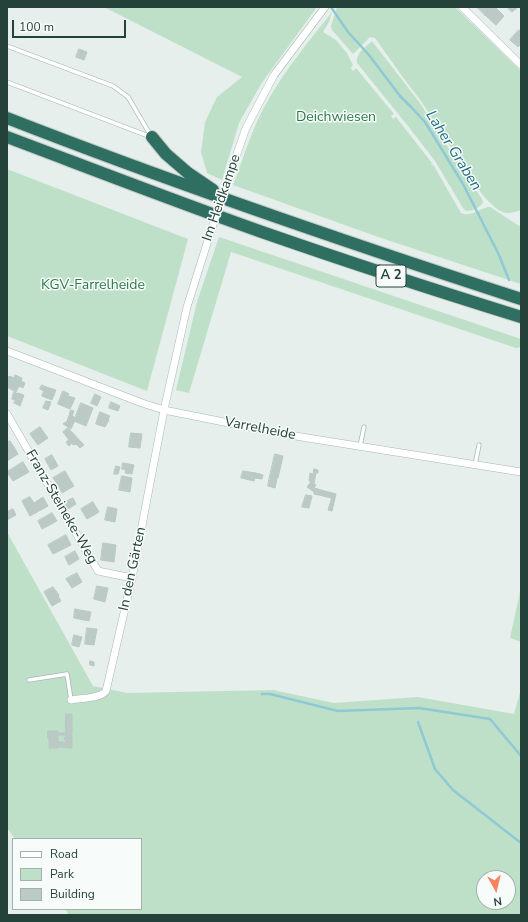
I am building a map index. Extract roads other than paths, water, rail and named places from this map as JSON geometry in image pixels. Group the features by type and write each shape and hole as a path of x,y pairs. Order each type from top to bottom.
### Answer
{"highway":[{"name":"A 2","path":"7,118 229,201 521,299"},
{"name":"A 2","path":"7,137 124,182 263,232 408,282 521,317"},
{"path":"152,137 166,154 182,168 229,201"}],"street":[{"path":"462,7 521,65"},
{"name":"Im Heidkampe","path":"164,410 186,307 208,237 246,128 274,75 324,9"},
{"name":"Varrelheide","path":"7,351 164,410 289,435 521,472"},
{"name":"In den Gärten","path":"71,700 98,696 106,691 132,578 164,410"},
{"name":"Franz-Steineke-Weg","path":"7,414 98,571 132,578"}],"lane":[{"path":"7,46 113,86 128,97 152,137"},
{"path":"7,82 152,137"},
{"path":"360,447 364,427"},
{"path":"475,465 479,445"},
{"path":"29,680 67,674 71,700"}],"waterway":[{"name":"Laher Graben","path":"331,7 348,32 369,55 400,96 425,122 463,184 499,255 509,280"},
{"path":"262,694 270,694 338,711 419,708 490,719 521,756"},
{"path":"418,722 435,769 453,790 521,843"}],"park label":[{"name":"Deichwiesen","path":"336,118"},
{"name":"KGV-Farrelheide","path":"93,286"}]}
